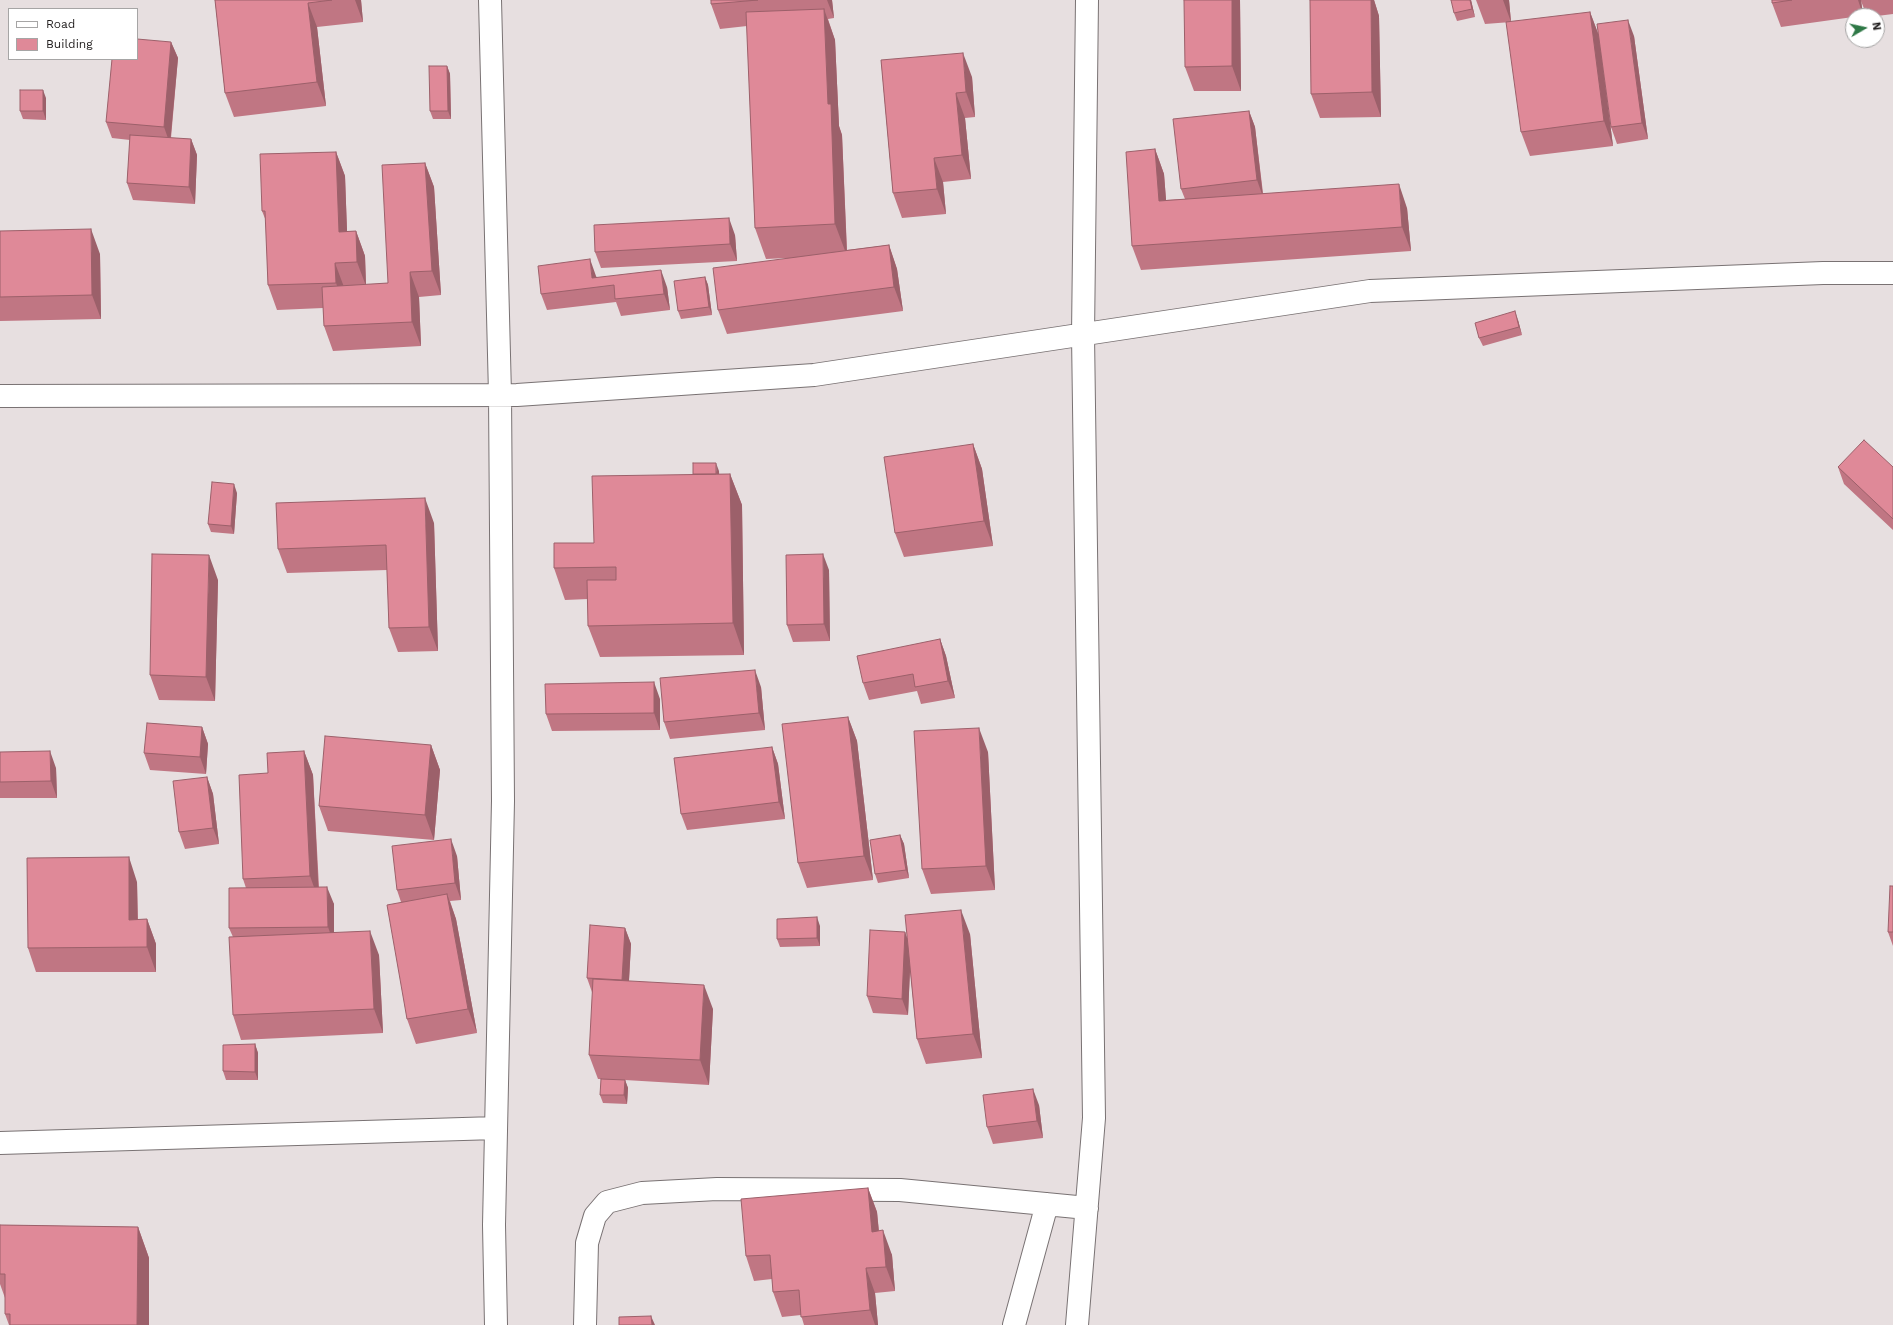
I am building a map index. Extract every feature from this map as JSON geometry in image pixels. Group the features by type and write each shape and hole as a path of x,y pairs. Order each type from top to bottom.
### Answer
{"street":[{"path":"490,0 500,394 503,801 494,1225 496,1325"},
{"path":"1077,1325 1094,1118 1082,335 1086,0"},
{"path":"0,396 517,395 814,375 1370,290 1823,273 1893,273"},
{"path":"0,1142 496,1128"},
{"path":"585,1325 587,1243 595,1216 607,1202 642,1193 717,1189 900,1190 1087,1208"},
{"path":"1014,1325 1047,1204"}],"building":[{"path":"215,0 332,0 308,3 317,82 225,93"},
{"path":"711,0 758,0 711,4"},
{"path":"1184,0 1232,0 1232,66 1185,67"},
{"path":"1310,0 1371,0 1372,92 1311,94"},
{"path":"1451,0 1470,0 1472,9 1454,13"},
{"path":"1772,0 1792,0 1772,3"},
{"path":"824,9 828,104 831,104 835,224 755,228 746,12"},
{"path":"1590,12 1604,121 1521,132 1506,22"},
{"path":"1628,20 1642,123 1611,127 1597,24"},
{"path":"138,39 171,42 164,127 106,122 112,60 138,60"},
{"path":"963,53 966,92 956,93 962,155 934,158 937,189 893,193 881,60"},
{"path":"429,66 447,66 448,111 430,111"},
{"path":"20,90 43,90 43,111 20,111"},
{"path":"1249,111 1257,180 1181,189 1173,119"},
{"path":"130,135 191,139 189,187 127,183"},
{"path":"1155,149 1159,201 1399,184 1402,227 1132,246 1126,152"},
{"path":"336,152 339,232 356,231 357,262 335,263 336,283 268,285 265,211 262,211 260,154"},
{"path":"425,163 432,271 410,272 412,322 324,326 322,287 388,283 382,165"},
{"path":"729,218 730,244 595,252 594,225"},
{"path":"91,229 92,295 0,297 0,231"},
{"path":"889,245 894,287 718,310 713,268"},
{"path":"590,259 592,278 661,270 664,294 615,299 614,285 541,294 538,266"},
{"path":"705,277 709,307 678,311 674,281"},
{"path":"1515,311 1519,327 1479,338 1475,323"},
{"path":"1864,440 1893,467 1893,519 1838,467"},
{"path":"973,444 984,521 895,533 884,457"},
{"path":"693,463 716,463 716,474 693,474"},
{"path":"730,474 733,623 588,626 587,580 616,580 616,567 554,568 554,543 594,543 592,476"},
{"path":"212,482 234,484 231,526 208,524"},
{"path":"425,498 429,627 389,628 386,545 278,549 276,503"},
{"path":"152,554 209,555 206,677 150,675"},
{"path":"823,554 824,624 787,625 786,555"},
{"path":"940,639 948,681 915,687 913,674 863,683 857,656"},
{"path":"755,670 759,713 664,722 660,678"},
{"path":"654,682 654,713 546,714 545,684"},
{"path":"848,717 864,856 798,863 782,724"},
{"path":"147,723 202,727 200,757 144,753"},
{"path":"979,728 986,866 922,869 914,731"},
{"path":"325,736 431,745 425,815 319,806"},
{"path":"772,747 779,802 681,814 674,758"},
{"path":"50,751 51,781 0,782 0,752"},
{"path":"304,751 310,876 243,879 239,775 268,773 267,753"},
{"path":"207,777 213,828 179,832 173,781"},
{"path":"900,835 906,870 875,874 870,840"},
{"path":"451,839 455,883 397,890 392,846"},
{"path":"129,857 129,920 147,919 147,947 28,948 27,858"},
{"path":"1890,886 1893,886 1893,932 1888,932"},
{"path":"327,887 328,927 229,928 229,888"},
{"path":"447,894 468,1009 407,1019 387,905"},
{"path":"961,910 973,1034 917,1039 905,915"},
{"path":"817,917 817,938 777,939 777,919"},
{"path":"590,925 625,928 622,980 587,978"},
{"path":"870,930 905,932 902,999 867,996"},
{"path":"370,931 374,1009 233,1015 229,937"},
{"path":"593,979 704,985 700,1060 589,1055"},
{"path":"255,1044 255,1072 223,1071 223,1045"},
{"path":"601,1079 625,1080 624,1095 600,1095"},
{"path":"1033,1089 1037,1121 987,1127 983,1095"},
{"path":"868,1188 872,1232 883,1230 886,1267 866,1268 870,1310 801,1317 799,1290 773,1292 770,1255 746,1256 741,1199"},
{"path":"0,1225 138,1227 137,1325 10,1325 10,1314 5,1314 5,1274 0,1274"},
{"path":"651,1316 652,1325 619,1325 619,1317"}]}
